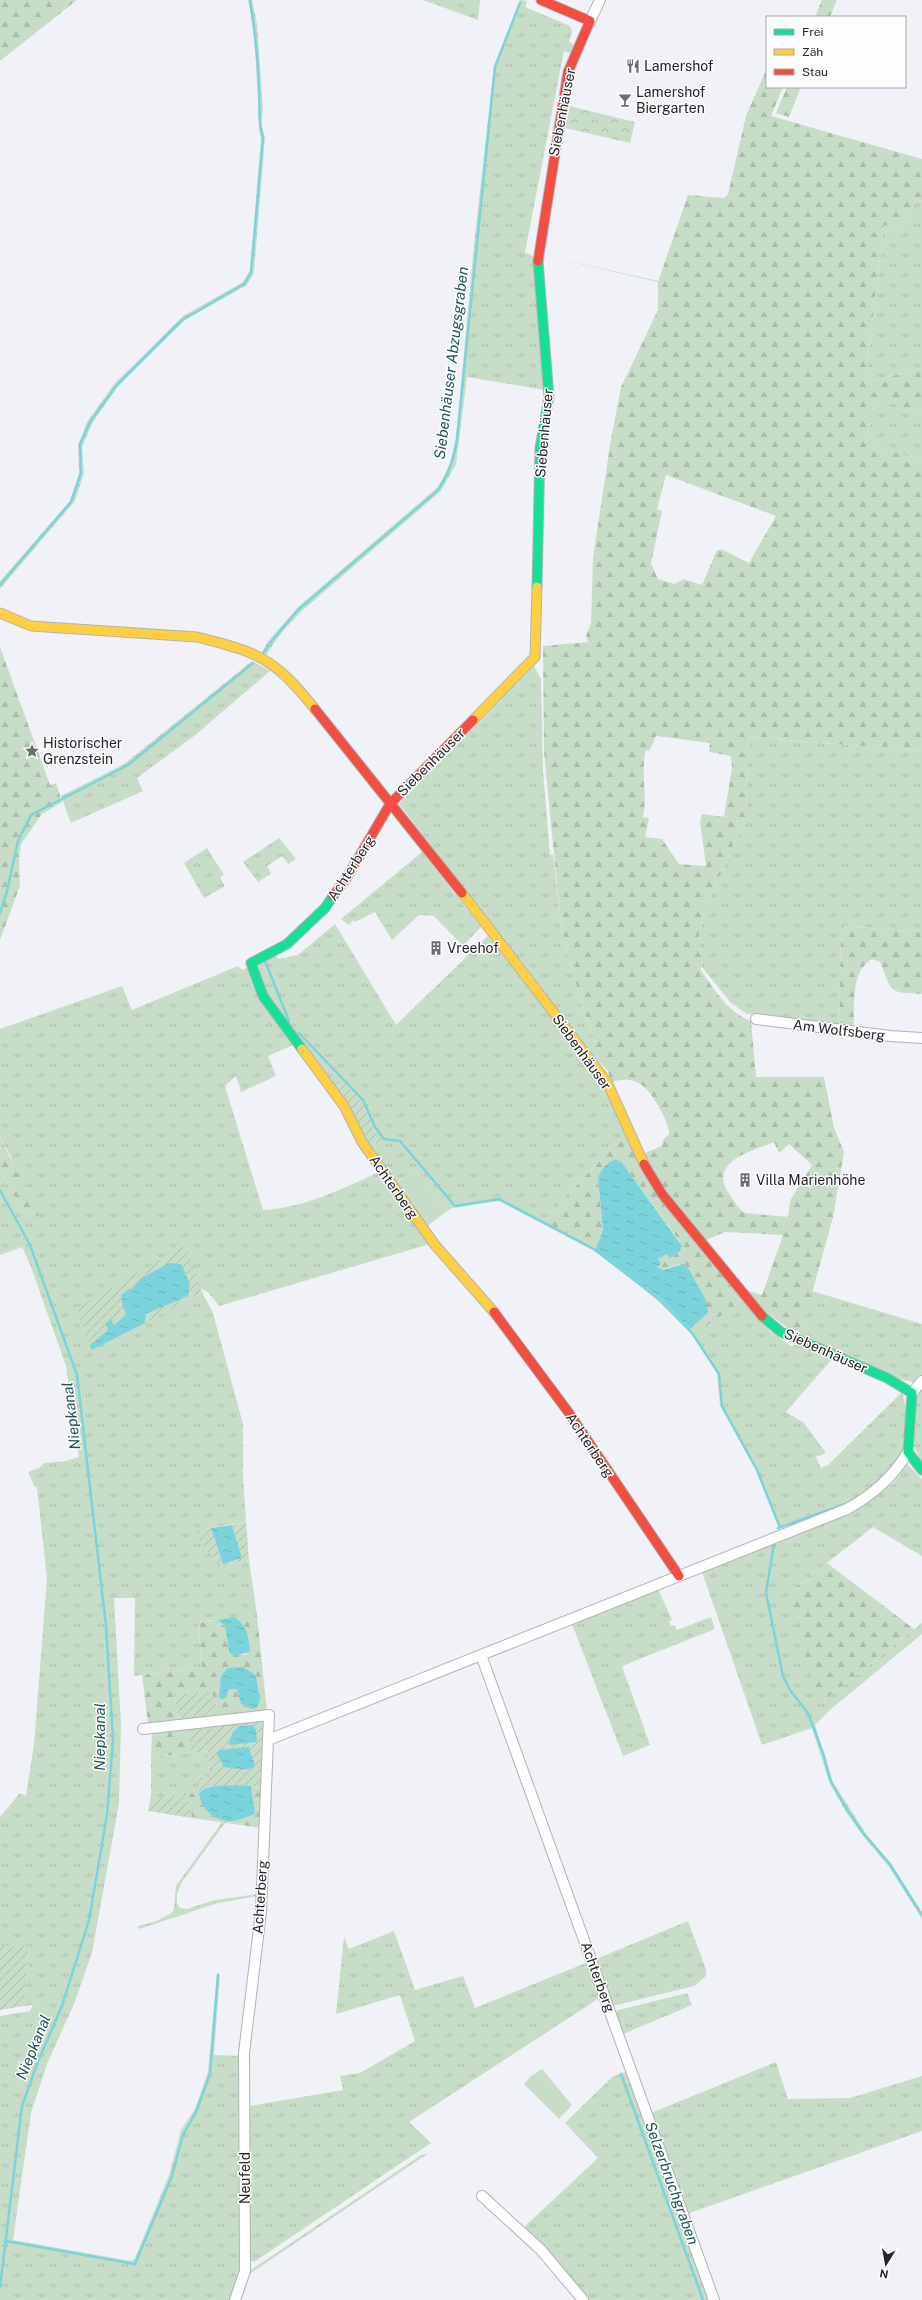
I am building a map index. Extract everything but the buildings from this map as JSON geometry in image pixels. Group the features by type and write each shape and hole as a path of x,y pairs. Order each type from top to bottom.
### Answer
{"street":[{"path":"541,0 590,20"},
{"name":"Siebenhäuser","path":"600,0 568,72 537,254 550,397 540,448 535,657 390,804 500,940 607,1082 640,1157 662,1194 755,1310 781,1332 887,1378 912,1393"},
{"path":"0,613 31,626 198,637 254,654 278,669 301,691 390,804"},
{"name":"Achterberg","path":"390,804 346,879 325,908 287,944 251,963 255,976 263,996 344,1106 366,1149 435,1245 485,1299 569,1413 679,1576"},
{"name":"Am Wolfsberg","path":"756,1019 890,1036 922,1038"},
{"path":"268,1740 679,1576 858,1503 869,1497 899,1468 908,1452 912,1393 922,1381"},
{"path":"908,1452 922,1470"},
{"name":"Achterberg","path":"480,1655 714,2300"},
{"name":"Achterberg","path":"143,1729 269,1715 261,1912 244,2053"},
{"name":"Neufeld","path":"235,2300 245,2271 244,2053"},
{"path":"482,2196 541,2250 583,2300"}],"green space":[{"path":"0,0 77,0 0,61"},
{"path":"248,0 252,0 257,24 263,110 261,124 265,137 254,273 247,285 185,320 118,386 93,422 82,447 84,473 75,501 0,589 0,581 70,501 79,473 78,445 87,422 114,384 183,316 243,282 250,270 261,139 254,37"},
{"path":"423,0 480,0 478,20"},
{"path":"520,0 527,1 525,7 570,26 572,32 569,42 576,46 572,54 564,51 525,252 533,256 545,390 467,377 456,464 441,491 302,611 282,632 266,655 262,652 268,641 299,606 438,487 450,464 456,438 474,244 494,66"},
{"path":"822,0 837,0 830,16 815,16"},
{"path":"766,70 766,88 783,88 771,116 922,159 922,201 917,199 900,229 884,225 865,382 922,369 922,413 876,398 866,443 922,461 922,751 749,737 746,816 704,912 699,937 702,967 700,969 728,1006 742,1017 751,1021 756,1077 824,1077 834,1128 844,1152 833,1217 800,1337 762,1309 745,1290 762,1295 783,1235 725,1232 706,1240 666,1192 643,1154 662,1146 663,1140 669,1134 666,1122 657,1103 642,1085 636,1082 621,1080 612,1082 607,1070 588,1050 596,1043 581,1003 561,926 544,752 543,646 588,642 586,636 591,623 593,558 611,439 621,387 658,310 658,282 688,195 724,198 728,194 746,116","holes":["666,475 776,516 749,563 723,550 717,550 702,585 684,579 674,584 658,579 651,563 662,511 657,509","656,736 710,743 709,752 731,756 732,767 724,817 702,814 700,821 706,866 679,864 662,839 645,837 649,818 643,817 645,800 644,759 646,750 649,751","774,1142 779,1153 789,1144 812,1165 790,1201 788,1217 743,1212 735,1203 724,1184 724,1174 728,1166 744,1154"]},
{"path":"787,88 801,88 789,117 776,113"},
{"path":"569,106 635,122 630,143 565,128"},
{"path":"917,199 922,201 922,369 865,382 884,225 900,229"},
{"path":"541,255 658,281 658,282"},
{"path":"876,397 922,413 922,461 866,443"},
{"path":"0,647 50,785 56,783 62,802 42,814 21,844 19,860 20,886 0,940"},
{"path":"252,661 270,671 194,736 137,778 143,791 71,823 61,796 124,764"},
{"path":"534,666 541,679 543,771 550,855 553,854 561,926 581,1003 596,1043 588,1050 399,804"},
{"path":"749,737 922,751 922,932 841,926 839,1026 747,1014 731,1003 702,967 699,937 704,912 746,816"},
{"path":"279,838 296,859 288,864 282,856 267,866 271,874 258,882 243,862"},
{"path":"207,848 224,875 220,877 225,886 204,898 184,863"},
{"path":"422,852 481,927 463,946 434,916 419,915 392,940 375,912 355,922 353,920 349,925 341,919"},
{"path":"335,924 396,1025 488,936 598,1076 625,1133 542,1223 597,1249 661,1299 694,1333 743,1300 770,1331 791,1346 803,1343 833,1358 786,1412 804,1423 826,1453 816,1457 821,1468 828,1465 902,1392 906,1407 903,1452 886,1477 855,1502 779,1528 756,1470 720,1406 717,1373 693,1335 659,1302 636,1282 594,1251 499,1201 452,1208 446,1212 417,1170 394,1184 369,1146 383,1141 374,1129 361,1100 332,1085 262,989 255,963 275,954 278,959 298,955"},
{"path":"841,926 922,932 922,994 903,993 893,989 887,980 880,962 872,959 860,972 857,981 855,990 853,1028 839,1026"},
{"path":"238,966 242,970 249,967 295,1044 268,1056 276,1076 241,1092 236,1076 225,1086 263,1210 293,1206 308,1202 379,1172 430,1244 219,1306 208,1292 200,1288 185,1245 92,1350 202,1292 213,1313 243,1424 243,1475 246,1522 197,1530 221,1567 249,1560 257,1615 198,1622 202,1667 134,1676 135,1598 114,1598 121,1724 119,1803 92,1953 74,2004 47,2064 31,2113 13,2240 131,2261 135,2258 169,2175 181,2130 195,2109 208,2072 217,1973 220,1974 214,2055 242,2056 242,2275 231,2300 0,2300 0,2016 30,2011 33,2005 24,2006 29,1947 0,1946 0,1817 20,1793 26,1796 34,1744 47,1579 37,1487 35,1487 28,1472 39,1468 44,1463 66,1461 79,1457 66,1366 31,1267 22,1247 0,1255 0,1171 28,1219 11,1157 0,1138 0,1029 122,986 132,1010"},
{"path":"341,1080 361,1100 374,1129 384,1141 369,1146 332,1085"},
{"path":"625,1133 743,1300 695,1334 690,1329 708,1313 680,1264 663,1270 657,1267 657,1260 667,1253 670,1258 679,1252 680,1242 623,1164 616,1159 613,1160 604,1167 598,1179 603,1230 596,1249 542,1223"},
{"path":"0,1138 39,1215 28,1219 0,1171"},
{"path":"417,1170 446,1212 426,1227 394,1184"},
{"path":"186,1245 202,1292 145,1323 146,1314 188,1296 127,1314 90,1345 77,1308"},
{"path":"812,1291 922,1324 922,1376 917,1383 887,1375 842,1357 800,1337"},
{"path":"922,1386 922,1463 913,1444 917,1395"},
{"path":"907,1464 922,1479 922,1556 873,1527 792,1590 821,1703 922,1623 922,1634 831,1709 815,1725 833,1782 867,1835 892,1865 922,1912 922,1919 889,1867 864,1837 846,1812 830,1784 812,1728 762,1745 702,1572 864,1505 893,1483"},
{"path":"246,1522 249,1560 221,1567 200,1542 196,1530 211,1528 223,1564 242,1558 232,1525"},
{"path":"827,1563 914,1629 821,1703 803,1647 792,1590"},
{"path":"658,1589 672,1620 669,1621 671,1626 674,1625 677,1630 711,1617 715,1629 622,1666 650,1745 623,1756 572,1624"},
{"path":"257,1615 267,1712 217,1717 204,1691 174,1694 178,1722 148,1724 142,1675 202,1667 198,1622 217,1620 225,1626 229,1652 244,1655 250,1652 247,1633 243,1625 235,1617","holes":["243,1667 256,1675 260,1700 237,1689 228,1690"]},
{"path":"204,1691 213,1695 217,1717 178,1722 174,1694"},
{"path":"262,1718 266,1722 263,1787 221,1785 213,1786 199,1793 197,1776 209,1777 208,1751 190,1753 187,1726"},
{"path":"187,1726 190,1753 151,1757 152,1731"},
{"path":"208,1751 209,1777 197,1776 199,1793 151,1798 151,1757"},
{"path":"263,1787 261,1828 192,1818 187,1794 199,1793 202,1804 208,1811 255,1814 251,1788"},
{"path":"187,1794 192,1818 148,1811 151,1798"},
{"path":"222,1822 225,1823 182,1882 177,1894 177,1904 180,1908 187,1909 215,1900 258,1894 258,1896 218,1903 139,1929 138,1926 154,1922 172,1913 174,1908 176,1886"},
{"path":"688,1921 706,1969 706,1976 694,1986 613,2006 596,1959"},
{"path":"394,1931 415,1990 463,1976 475,2008 588,1962 601,1997 409,2122 431,2143 254,2262 248,2259 249,2106 343,2090 340,2076 360,2073 415,2041 400,1995 336,2014 344,1937 349,1949"},
{"path":"0,1946 29,1946 24,2006 0,2010"},
{"path":"687,1993 692,2005 623,2034 615,2011"},
{"path":"776,2062 788,2099 850,2098 922,2076 922,2131 687,2214 651,2113"},
{"path":"542,2069 572,2105 559,2119 524,2084 531,2076"},
{"path":"628,2071 711,2300 589,2300 557,2261 523,2228 598,2158 565,2123 612,2077"},
{"path":"427,2154 248,2275 248,2272 421,2155"}],"water":[{"path":"616,1159 623,1164 682,1246 679,1252 670,1258 667,1254 658,1259 661,1264 657,1267 663,1270 683,1264 688,1268 707,1302 708,1313 690,1329 661,1299 596,1249 603,1230 598,1179 604,1167"},
{"path":"169,1263 181,1264 190,1284 188,1296 146,1314 145,1323 92,1350 90,1345 108,1330 106,1324 111,1320 114,1325 127,1314 123,1308 121,1295 129,1289 132,1290 140,1279"},
{"path":"232,1525 242,1558 223,1564 211,1528"},
{"path":"235,1617 243,1625 247,1633 250,1652 234,1656 229,1652 225,1626 217,1620"},
{"path":"243,1667 256,1675 260,1700 257,1708 252,1709 241,1704 237,1689 228,1690 227,1697 223,1699 219,1698 221,1676 228,1668"},
{"path":"253,1725 256,1730 257,1742 229,1745 232,1733 239,1726"},
{"path":"249,1747 255,1767 248,1769 224,1767 217,1754 219,1750"},
{"path":"224,1785 251,1786 255,1814 233,1821 221,1820 210,1814 200,1799 199,1793 210,1787"}],"waterway":[{"path":"0,585 71,502 81,473 80,444 90,422 117,385 182,320 244,284 251,273 263,138 260,120 259,78 256,44 250,0"},
{"name":"Siebenhäuser Abzugsgraben","path":"264,652 298,610 437,491 445,479 457,439 495,67 520,3"},
{"name":"Siebenhäuser Abzugsgraben","path":"0,913 7,891 18,841 31,815 128,765 253,663"},
{"path":"265,961 289,1021"},
{"path":"299,1033 363,1100 375,1127 384,1139 400,1141 455,1206 499,1199 594,1249 660,1300 692,1333 719,1374 722,1406 757,1470 779,1525"},
{"name":"Niepkanal","path":"0,1190 30,1245 77,1375 106,1626 113,1740 107,1815 89,1920 62,2006 37,2064 22,2106 0,2287"},
{"path":"778,1528 848,1503"},
{"path":"774,1543 766,1593 783,1676 790,1690 808,1713 824,1756 830,1780 846,1808 863,1833 889,1863 922,1915"},
{"path":"6,2241 135,2264 172,2176 183,2135 196,2112 210,2074 218,1975"},
{"name":"Selzerbruchgraben","path":"621,2074 703,2300"}],"traffic: fast":[{"path":"537,587 540,448 549,397 538,261"},
{"path":"302,1049 263,996 251,963 287,944 325,908 333,896"},
{"path":"762,1316 781,1332 887,1378 912,1393 908,1452 922,1470"}],"traffic: slow":[{"path":"473,720 535,657 537,587"},
{"path":"0,613 31,626 197,637 233,646 253,654 271,664 295,685 315,709"},
{"path":"462,893 607,1082 644,1164"},
{"path":"302,1049 344,1106 362,1142 435,1245 494,1312"}],"traffic: jam":[{"path":"538,261 568,72 590,21 541,0"},
{"path":"315,709 462,893"},
{"path":"333,896 346,879 390,804 473,720"},
{"path":"644,1164 662,1194 762,1316"},
{"path":"494,1312 569,1413 679,1576"}],"place":[{"name":"Lamershof","path":"633,66"},
{"name":"Lamershof Biergarten","path":"625,100"},
{"name":"Historischer Grenzstein","path":"32,751"},
{"name":"Vreehof","path":"436,948"},
{"name":"Villa Marienhöhe","path":"745,1180"}]}
